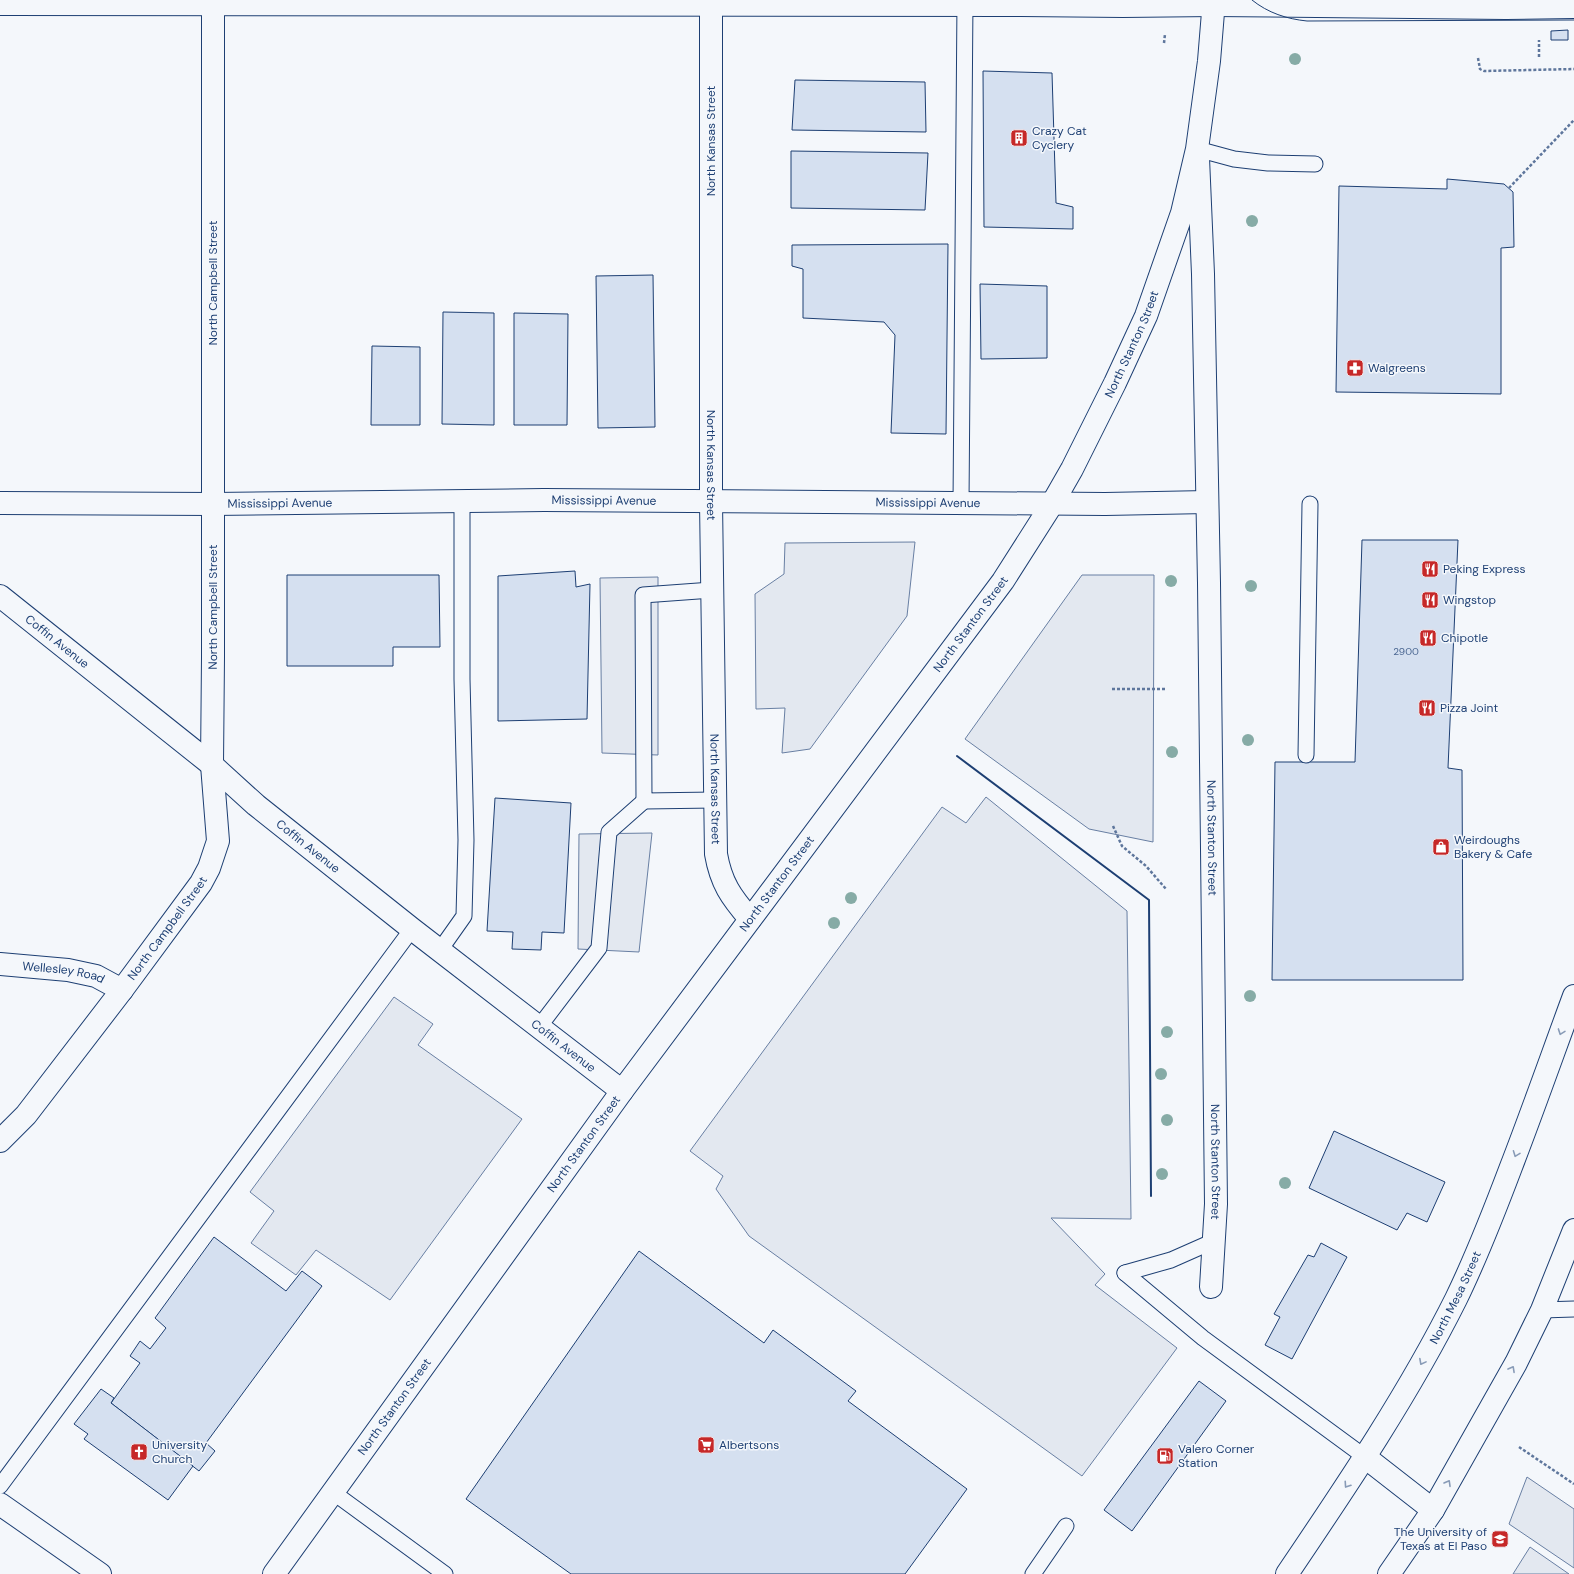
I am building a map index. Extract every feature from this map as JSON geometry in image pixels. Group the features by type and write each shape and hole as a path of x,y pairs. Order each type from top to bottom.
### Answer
{"street":[{"path":"0,4 213,2 965,3 1123,6 1214,2 1462,4 1574,7"},
{"name":"North Campbell Street","path":"0,1141 26,1115 122,990 201,883 209,868 218,841 212,765 214,657 213,2"},
{"name":"North Stanton Street","path":"274,1574 334,1493 622,1091 990,599 1052,504 1072,469 1115,383 1146,316 1182,213 1198,149 1209,61 1214,2"},
{"name":"North Kansas Street","path":"711,3 711,502 716,854 719,872 733,900 750,919"},
{"name":"North Stanton Street","path":"1198,149 1203,274 1207,502 1216,1204 1211,1287"},
{"name":"Mississippi Avenue","path":"0,503 213,504 462,501 1052,504 1207,502"},
{"name":"Coffin Avenue","path":"0,596 212,765 256,805 412,929 622,1091"},
{"name":"Wellesley Road","path":"0,964 68,970 96,976 122,990"},
{"name":"North Mesa Street","path":"1287,1574 1365,1457 1418,1369 1456,1299 1484,1238 1536,1102 1574,996"},
{"path":"1389,1574 1433,1510 1516,1363 1542,1310 1574,1230"},
{"path":"1365,1457 1433,1510"},
{"path":"0,1504 100,1574"}],"lane":[{"path":"961,504 965,3"},
{"path":"1198,149 1234,159 1315,164"},
{"path":"440,950 464,916 466,840 462,679 462,501"},
{"path":"1306,755 1310,504"},
{"path":"644,801 643,595 712,590"},
{"path":"539,1027 598,948 609,832 644,801 715,800"},
{"path":"0,1486 412,929"},
{"path":"1214,1241 1171,1260 1124,1273 1203,1338 1365,1457"},
{"path":"1542,1310 1574,1309"},
{"path":"334,1493 445,1574"},
{"path":"1033,1574 1066,1526"}],"path":[{"path":"1539,40 1539,57"},
{"path":"1478,58 1480,69 1484,71 1574,69"},
{"path":"1509,188 1574,120"},
{"path":"1112,689 1167,689"},
{"path":"1113,826 1122,846 1146,866 1166,889"},
{"path":"1519,1447 1574,1484"}],"shaded area":[{"path":"915,542 907,616 810,749 782,753 785,708 756,709 755,594 784,574 785,543"},
{"path":"1082,575 1154,575 1153,842 1089,829 965,739"},
{"path":"658,577 658,755 602,753 600,578"},
{"path":"986,797 1127,911 1131,1219 1051,1218 1105,1274 1095,1285 1177,1348 1082,1476 749,1236 716,1189 723,1176 690,1151 942,807 966,823"},
{"path":"652,833 639,952 578,949 579,834"},
{"path":"394,997 433,1024 418,1045 522,1119 390,1300 316,1250 296,1275 251,1243 274,1211 250,1192"},
{"path":"1527,1477 1574,1509 1574,1568 1509,1524"},
{"path":"1530,1547 1569,1574 1513,1574"}],"building":[{"path":"1568,30 1568,40 1551,40 1551,31"},
{"name":"Crazy Cat Cyclery","path":"983,71 1052,73 1056,203 1073,207 1073,229 984,227"},
{"path":"795,80 925,82 926,132 792,130"},
{"path":"791,151 928,153 925,210 791,208"},
{"name":"Walgreens","path":"1447,179 1504,184 1513,192 1514,247 1501,248 1501,394 1336,392 1339,186 1447,189"},
{"path":"948,244 946,434 891,433 895,335 884,322 803,318 803,269 792,266 792,245"},
{"path":"653,275 655,427 598,428 596,276"},
{"path":"980,284 1047,286 1047,358 981,359"},
{"path":"443,312 494,313 494,425 442,424"},
{"path":"514,313 568,314 567,425 514,425"},
{"path":"372,346 420,347 420,425 371,425"},
{"path":"1362,540 1458,540 1448,768 1462,770 1463,980 1272,980 1275,762 1355,762"},
{"path":"575,571 576,587 590,584 587,719 498,721 498,576"},
{"path":"287,575 439,575 440,647 393,647 393,666 287,666"},
{"path":"495,798 571,803 564,933 542,932 541,950 512,949 513,932 487,931"},
{"path":"1334,1131 1445,1182 1427,1222 1407,1213 1397,1230 1309,1188"},
{"path":"214,1237 286,1291 302,1271 322,1286 206,1443 215,1451 199,1471 111,1403 140,1363 130,1356 140,1341 150,1349 166,1328 155,1318"},
{"path":"1321,1243 1347,1257 1292,1359 1265,1345 1280,1317 1274,1314 1308,1255 1314,1257"},
{"name":"Albertsons","path":"639,1251 764,1343 773,1330 856,1391 848,1401 967,1489 905,1574 571,1574 466,1499"},
{"name":"Valero Corner Station","path":"1199,1381 1226,1401 1132,1531 1104,1510"},
{"name":"University Church","path":"101,1389 114,1398 111,1403 193,1466 168,1500 84,1439 88,1434 74,1424"}],"tram line":[{"path":"1252,0 1258,5 1278,15 1307,21 1574,20"}],"wall":[{"path":"957,756 1149,900 1151,1196"}],"place":[{"name":"Crazy Cat Cyclery","path":"1019,138"},
{"name":"Walgreens","path":"1355,368"},
{"name":"Peking Express","path":"1430,569"},
{"name":"Wingstop","path":"1430,600"},
{"name":"Chipotle","path":"1428,638"},
{"name":"Pizza Joint","path":"1427,708"},
{"name":"Weirdoughs Bakery & Cafe","path":"1441,847"},
{"name":"Albertsons","path":"706,1445"},
{"name":"University Church","path":"139,1452"},
{"name":"Valero Corner Station","path":"1165,1456"},
{"name":"The University of Texas at El Paso","path":"1500,1539"}]}
